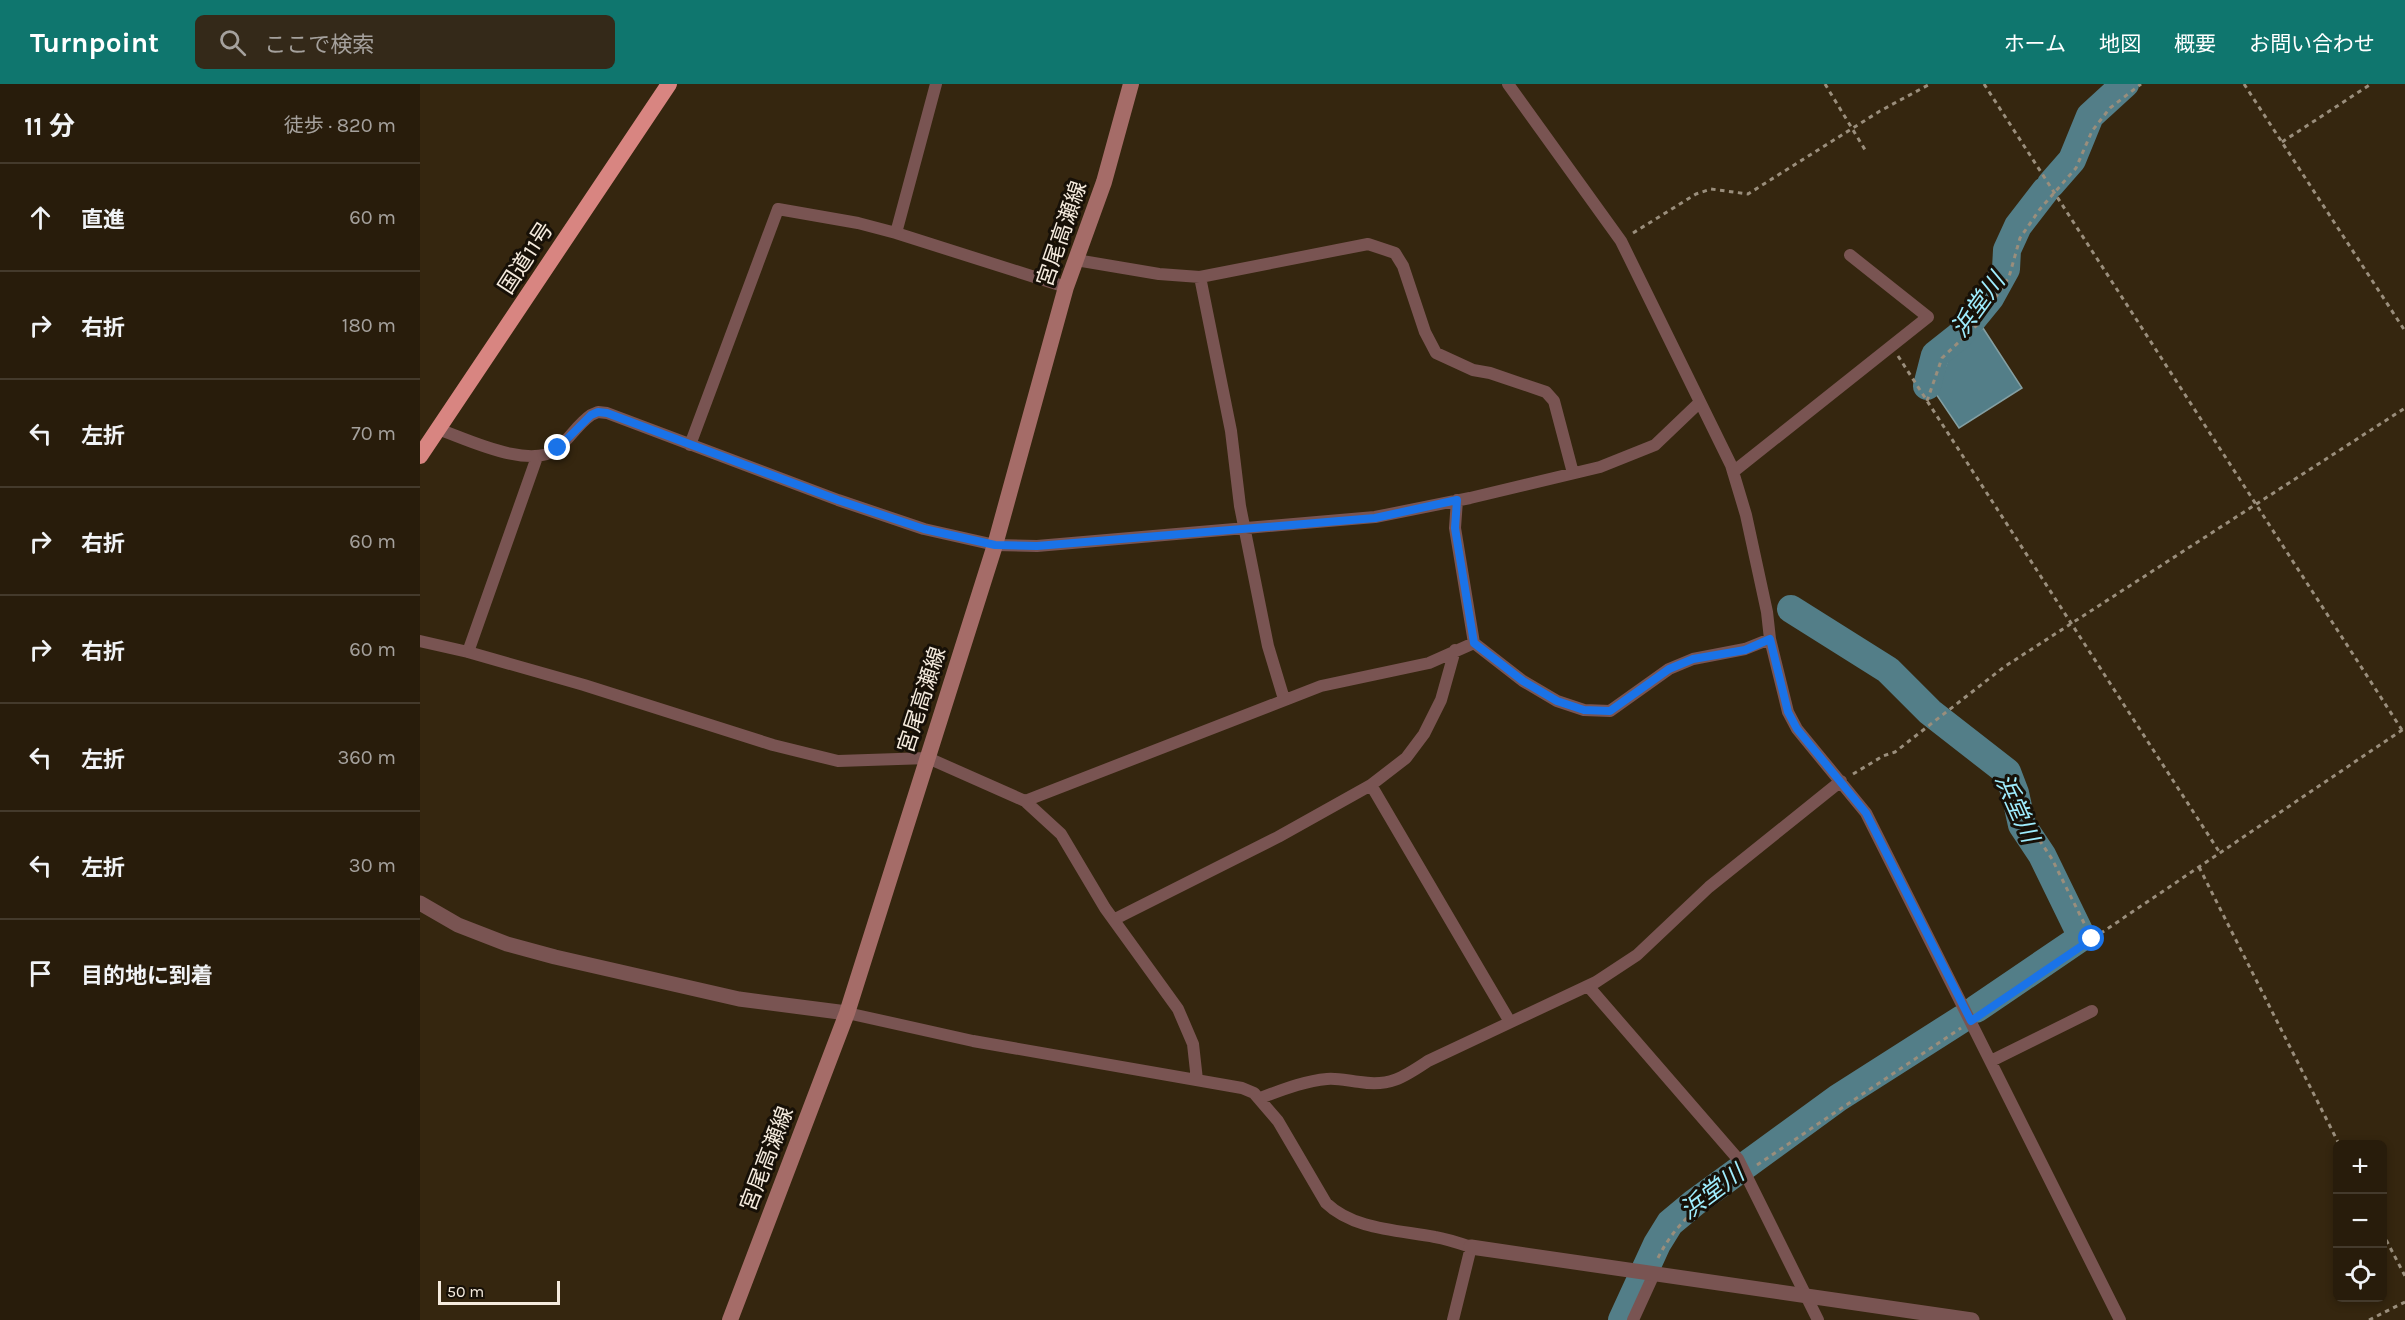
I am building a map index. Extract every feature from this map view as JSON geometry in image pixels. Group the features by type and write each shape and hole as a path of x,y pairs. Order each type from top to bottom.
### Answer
{"highway":[{"name":"国道11号","path":"420,456 669,84"}],"main road":[{"name":"宮尾高瀬線","path":"730,1320 847,1012 995,545 1066,287 1104,182 1131,84"}],"street":[{"path":"896,233 936,84"},
{"path":"1508,84 1621,241 1733,472 1746,515 1767,612 1770,639 1788,712 1797,729 1866,813 2120,1320"},
{"path":"690,445 778,209 858,223 896,233 1066,287"},
{"path":"1076,260 1159,274 1200,277 1368,244 1395,253 1403,266 1425,332 1436,353 1473,370 1490,373 1546,392 1554,401 1573,473"},
{"path":"1733,472 1928,318 1850,255"},
{"path":"1200,277 1231,431 1240,506 1269,646 1284,699"},
{"path":"438,429 507,453 537,457 558,448 582,422 598,412 607,413 838,500 924,529 995,545 1037,546 1375,518 1600,467 1655,445 1700,402"},
{"path":"468,652 537,457"},
{"path":"1457,500 1455,528 1474,643 1523,681 1557,701 1584,710 1610,711 1669,669 1693,659 1745,650 1770,639"},
{"path":"420,642 468,652 595,688 773,744 838,761 928,758 1025,801 1061,834 1105,908 1178,1009 1189,1030 1196,1056 1197,1080"},
{"path":"1025,801 1284,699 1321,686 1429,663 1474,643"},
{"path":"1115,920 1278,837 1371,785 1406,758 1425,734 1441,700 1455,650"},
{"path":"1260,1098 1311,1080 1331,1078 1371,1084 1389,1083 1409,1074 1428,1061 1588,986 1637,955 1709,887 1841,781"},
{"path":"1371,785 1510,1022"},
{"path":"420,903 458,925 507,944 739,999 772,1005 847,1012 973,1041 1242,1088 1260,1098 1278,1121 1326,1203 1334,1211 1358,1222 1471,1247 1972,1320"},
{"path":"1588,986 1738,1159 1818,1320"},
{"path":"1991,1061 2092,1011"},
{"path":"1453,1320 1471,1247"},
{"path":"1633,1320 1648,1273"}],"path":[{"path":"1825,84 1867,153"},
{"path":"1621,241 1696,194 1711,189 1748,194 1852,129 1930,84"},
{"path":"1648,1273 1670,1236 1685,1220 1701,1204 1745,1172 2403,729 1984,84"},
{"path":"1927,401 1942,358 1977,325 2009,278 2020,238 2076,168 2092,131 2110,108 2142,84"},
{"path":"2244,84 2405,331"},
{"path":"2282,142 2371,84"},
{"path":"1892,346 2220,853"},
{"path":"1841,781 1883,756 1895,753 2004,667 2405,408"},
{"path":"2024,808 2030,826 2052,859 2092,939"},
{"path":"2199,867 2337,1140"},
{"path":"2387,1242 2405,1276"},
{"path":"2369,1320 2405,1302"}],"water":[{"path":"1983,328 2022,388 1959,428 1936,394 1948,359"}],"waterway":[{"name":"浜堂川","path":"2051,184 2072,160 2090,116 2125,84"},
{"name":"浜堂川","path":"1927,386 1935,355 1959,336 1990,298 2006,269 2007,250 2018,226 2045,191"},
{"name":"浜堂川","path":"1791,609 1888,670 1930,712 2007,772 2015,793 2022,825 2042,855 2082,937 1976,1009"},
{"name":"浜堂川","path":"1622,1320 1657,1244 1670,1223 1838,1098 1962,1019"}],"route":[{"path":"558,448 591,415 598,412 607,413 838,500 924,529 995,545 1037,546 1375,518 1457,500 1455,528 1474,643 1523,681 1557,701 1584,710 1610,711 1669,669 1693,659 1745,650 1770,639 1788,712 1797,729 1866,813 1971,1021 2092,939"}]}
